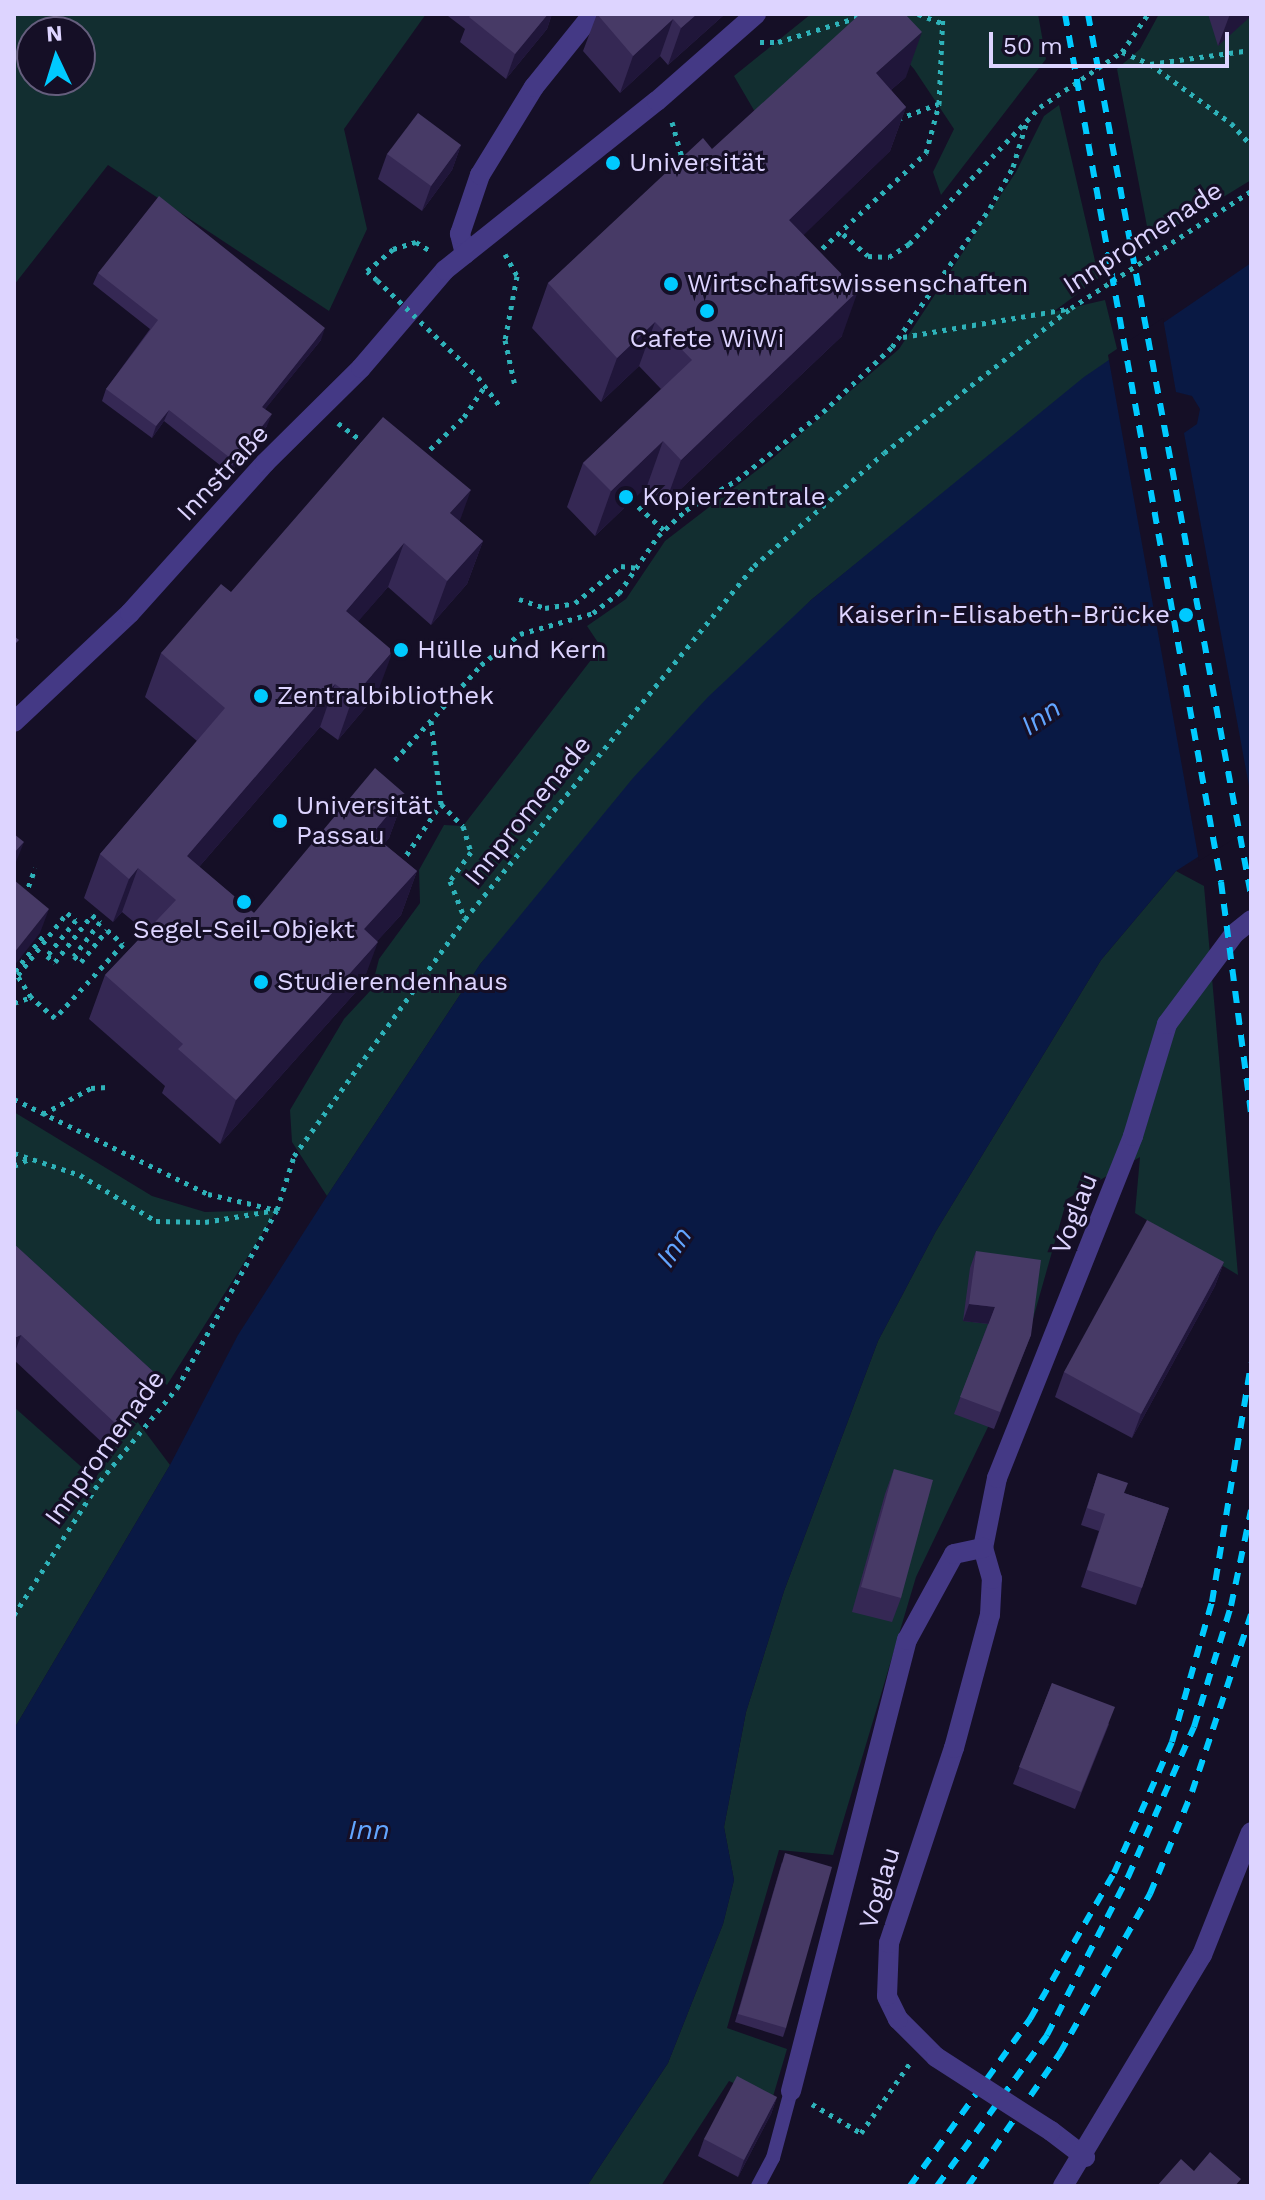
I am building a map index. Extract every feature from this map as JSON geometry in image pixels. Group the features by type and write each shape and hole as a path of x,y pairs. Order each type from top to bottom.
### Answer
{"street":[{"path":"465,254 460,234 480,175 534,87 593,14"},
{"name":"Innstraße","path":"14,722 130,613 265,463 321,410 465,254 657,101 749,20"},
{"name":"Voglau","path":"1085,2157 1051,2131 929,2052 887,1996 889,1943 954,1748 990,1615 992,1579 983,1548 997,1478 1133,1136 1167,1024 1234,934 1251,920"},
{"name":"Voglau","path":"791,2091 907,1640 954,1554 983,1548"},
{"path":"1063,2186 1085,2157 1202,1955 1251,1832"}],"lane":[{"name":"Voglau","path":"758,2186 773,2158 791,2091"}],"path":[{"path":"749,20 755,41 766,44 868,14"},
{"path":"918,14 942,23"},
{"path":"807,262 843,234 926,153 939,104 943,14"},
{"path":"843,234 868,256 889,257 934,221 999,147 1040,107 1122,52 1148,14"},
{"path":"1150,64 1251,50"},
{"path":"1122,52 1150,64 1231,123 1251,145"},
{"path":"657,101 678,132 685,168"},
{"path":"886,121 939,104"},
{"path":"395,760 481,665 520,634 593,613 619,593 664,530 823,412 902,337 990,208 1013,167 1026,124"},
{"name":"Innpromenade","path":"14,1615 100,1481 177,1388 214,1313 277,1210 294,1156 465,919 754,566 884,453 1071,308 1251,191"},
{"path":"434,254 416,242 393,249 367,271 478,377 499,405"},
{"path":"515,386 505,340 517,276"},
{"path":"902,337 1071,308"},
{"path":"419,460 464,417 485,386"},
{"path":"321,410 375,450"},
{"path":"631,500 664,530"},
{"path":"519,599 545,608 575,603 621,566 638,568"},
{"path":"431,721 441,804 463,826 471,852 450,881 465,919"},
{"path":"391,873 441,804"},
{"path":"19,912 35,868"},
{"path":"18,975 67,913 76,920 47,956 55,962 92,915 100,922 74,956 81,962 107,930 123,944 55,1018 31,997 15,971 45,934"},
{"path":"14,1003 31,997"},
{"path":"42,1115 91,1088 107,1087"},
{"path":"14,1099 208,1194 277,1210"},
{"path":"14,1153 34,1157 80,1175 156,1221 216,1221 277,1210"},
{"path":"14,1166 34,1157"},
{"path":"791,2091 861,2133 929,2052"}],"green space":[{"path":"14,14 426,14 344,129 367,229 329,311 108,165 14,285"},
{"path":"811,14 1038,14 1046,59 941,195 933,172 954,129 914,69 875,25 762,124 734,76"},
{"path":"1159,14 1251,16 1251,180 1150,242 1117,69 1140,49"},
{"path":"1059,105 1099,278 1053,312 1105,300 1118,353 811,600 481,963 327,1196 292,1142 290,1110 344,1019 371,990 379,959 420,903 419,870 444,825 463,826 601,647 587,626 626,599 665,541 773,458 899,349 1016,172 1044,116"},
{"path":"1176,871 1204,886 1238,1275 1135,1213 1140,1157 1067,1199 1023,1354 916,1577 833,1855 779,1850 727,2028 787,2049 772,2100 729,2081 661,2186 587,2186 668,2063 723,1924 734,1880 724,1827 746,1712 784,1591 878,1341 936,1231 1101,960"},
{"path":"14,1112 152,1196 205,1212 277,1210 167,1385 14,1249"},
{"path":"14,1407 95,1479 134,1417 170,1465 14,1729"}],"water":[{"name":"Inn","path":"1251,263 1251,823 1176,871 1101,960 936,1231 878,1341 784,1591 746,1712 724,1827 734,1880 723,1924 668,2063 587,2186 14,2186 14,1729 170,1465 238,1335 327,1196 481,963 633,778 708,697 811,600 1084,377"}],"pier":[{"path":"1163,318 1176,392 1192,396 1200,409 1197,424 1184,433 1251,797 1251,828 1199,861 1108,355"}],"building":[{"path":"472,14 548,14 515,54 469,17"},
{"path":"597,14 697,14 681,28 673,19 633,56"},
{"name":"Wirtschaftswissenschaften","path":"860,14 905,14 922,32 876,73 906,107 789,220 858,291 681,460 663,441 611,491 583,463 692,360 655,322 617,358 548,283 703,138 712,149"},
{"path":"418,113 461,145 431,186 387,154"},
{"path":"159,196 325,328 262,407 272,414 234,461 169,410 156,426 106,389 158,320 98,273"},
{"path":"383,417 471,490 450,513 483,541 447,581 404,543 346,611 393,651 353,697 335,684 187,856 254,913 375,768 405,794 372,834 417,871 364,929 378,942 236,1100 178,1049 183,1044 105,975 176,900 138,868 129,879 100,854 225,708 161,653 221,584 231,592"},
{"path":"14,834 24,842 14,853"},
{"path":"14,880 49,909 14,953"},
{"path":"1147,1220 1224,1262 1141,1414 1064,1372"},
{"path":"14,1244 158,1376 115,1423 21,1335 14,1338"},
{"path":"976,1251 1041,1260 1031,1335 1000,1412 960,1397 995,1307 969,1304"},
{"path":"894,1469 933,1480 901,1598 861,1587"},
{"path":"1098,1473 1128,1483 1124,1493 1169,1508 1142,1588 1087,1570 1105,1514 1087,1508"},
{"path":"1052,1683 1115,1707 1081,1792 1019,1767"},
{"path":"785,1853 832,1867 786,2028 738,2014"},
{"path":"737,2076 777,2097 744,2160 704,2139"},
{"path":"1210,2152 1241,2179 1235,2186 1157,2186 1181,2159 1194,2171"}],"railway":[{"path":"1065,14 1221,882 1251,1113"},
{"path":"1088,14 1251,895"},
{"path":"910,2186 1030,2019 1114,1873 1172,1742 1212,1602 1251,1363"},
{"path":"937,2186 1047,2035 1128,1877 1194,1727 1231,1606 1251,1510"},
{"path":"968,2186 1060,2053 1150,1894 1192,1792 1251,1615"}],"place":[{"name":"Universität","path":"613,163"},
{"name":"Wirtschaftswissenschaften","path":"671,284"},
{"name":"Cafete WiWi","path":"707,311"},
{"name":"Kopierzentrale","path":"626,497"},
{"name":"Kaiserin-Elisabeth-Brücke","path":"1186,615"},
{"name":"Hülle und Kern","path":"401,650"},
{"name":"Zentralbibliothek","path":"261,696"},
{"name":"Universität Passau","path":"280,821"},
{"name":"Segel-Seil-Objekt","path":"244,902"},
{"name":"Studierendenhaus","path":"261,982"}]}
